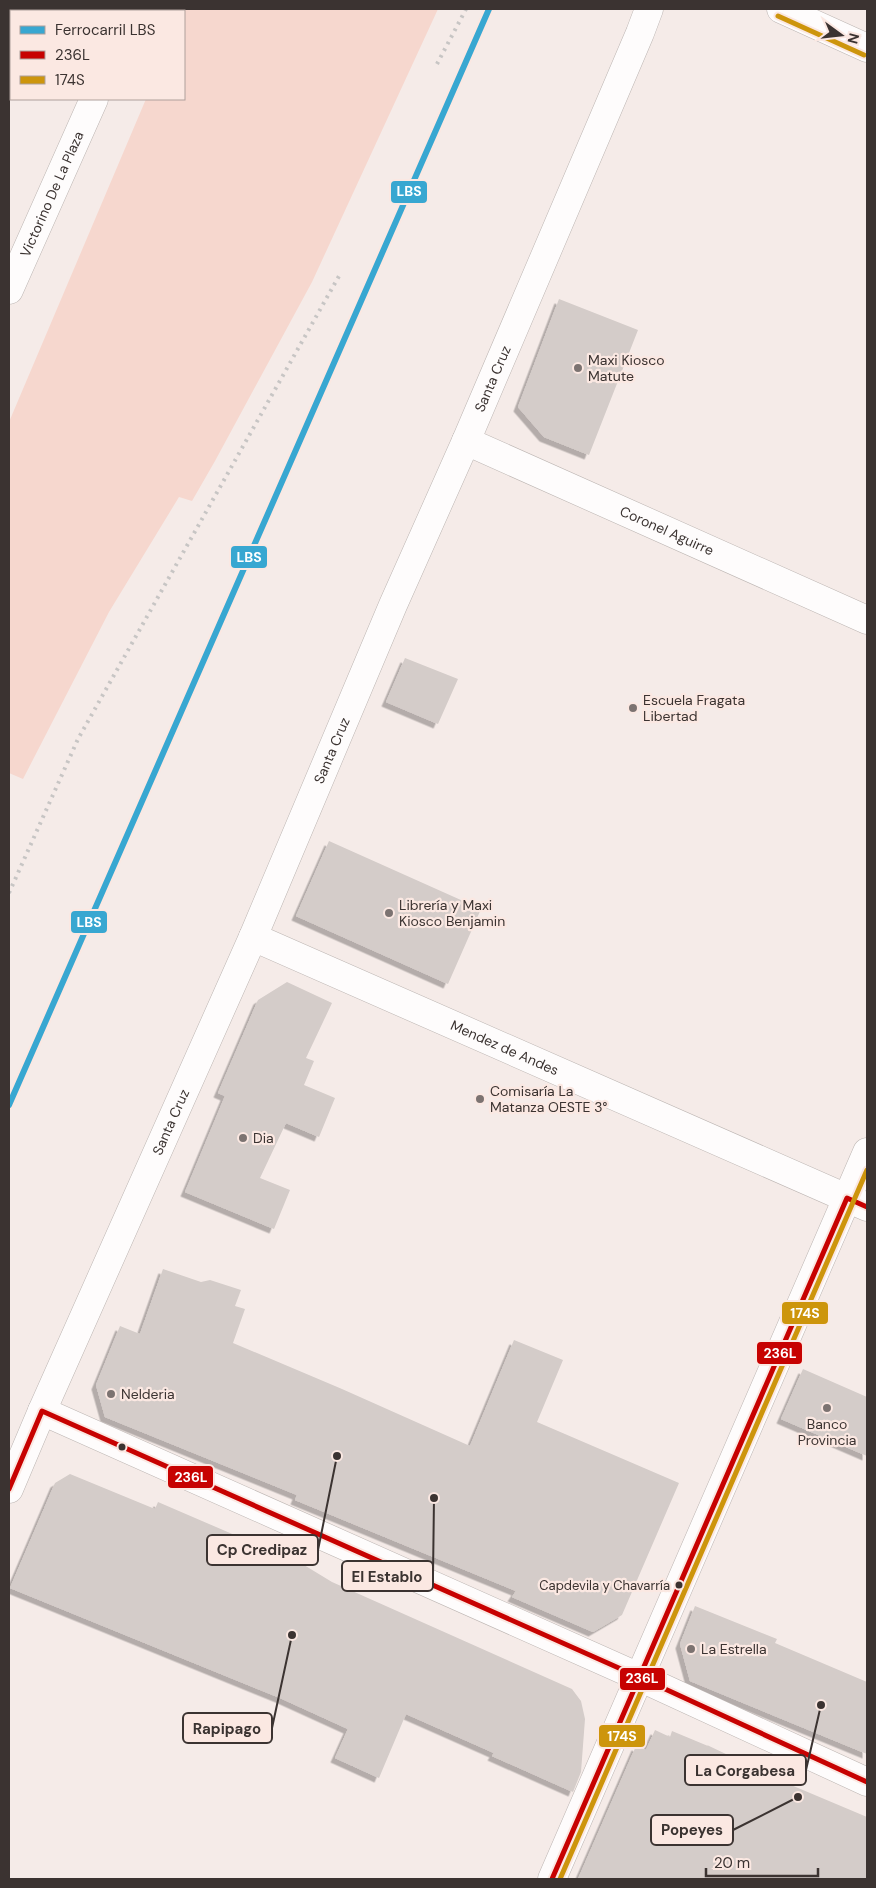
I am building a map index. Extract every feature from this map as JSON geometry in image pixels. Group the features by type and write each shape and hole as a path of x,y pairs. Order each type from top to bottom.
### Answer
{"street":[{"name":"Santa Cruz","path":"9,1489 253,937 393,605 466,441 649,9"},
{"path":"781,9 867,48"},
{"name":"Victorino De La Plaza","path":"9,290 19,242 93,100"},
{"name":"Coronel Aguirre","path":"466,441 867,620"},
{"name":"Mendez de Andes","path":"253,937 857,1203"},
{"path":"552,1879 639,1677 857,1203 867,1152"},
{"path":"42,1411 639,1677 867,1782"}],"shaded area":[{"path":"438,9 312,282 192,501 179,497 109,612 23,779 9,773 9,422 146,100 185,100 185,10"}],"building":[{"name":"Maxi Kiosco Matute","path":"559,299 638,330 589,455 544,437 518,407"},
{"path":"405,658 458,679 438,724 386,702"},
{"name":"Librería y Maxi Kiosco Benjamin","path":"329,841 481,909 448,984 296,916"},
{"path":"287,982 332,1003 306,1058 314,1061 304,1085 335,1098 319,1137 286,1123 260,1178 290,1190 274,1229 185,1192 225,1096 218,1093 258,1000"},
{"path":"163,1269 201,1282 210,1280 241,1290 235,1306 245,1309 233,1343 470,1446 514,1340 563,1360 537,1422 679,1483 622,1615 593,1632 512,1597 516,1591 295,1500 297,1495 105,1417 96,1385 120,1326 140,1334"},
{"name":"Banco Provincia","path":"803,1369 867,1397 867,1456 781,1419"},
{"path":"70,1474 155,1509 158,1502 274,1552 276,1548 332,1582 572,1689 581,1701 585,1719 581,1772 573,1792 492,1756 494,1753 406,1714 379,1778 335,1758 348,1729 280,1698 10,1588 55,1483"},
{"path":"695,1606 777,1639 775,1643 867,1682 867,1754 690,1681 680,1644"},
{"path":"655,1730 670,1737 672,1731 707,1745 791,1785 867,1817 867,1879 578,1879 636,1746 646,1750"}],"railway":[{"path":"437,64 466,9"},
{"path":"9,893 78,739 339,276"}],"rail line":[{"name":"LBS","path":"9,1105 489,9"}],"transit line":[{"name":"174S","path":"778,16 864,55"},
{"name":"174S","path":"560,1879 867,1170"},
{"name":"236L","path":"552,1879 847,1198 867,1207"},
{"name":"236L","path":"9,1489 42,1411 639,1677 867,1782"}],"place":[{"name":"Maxi Kiosco Matute","path":"578,368"},
{"name":"Escuela Fragata Libertad","path":"633,708"},
{"name":"Librería y Maxi Kiosco Benjamin","path":"389,913"},
{"name":"Comisaría La Matanza OESTE 3°","path":"480,1099"},
{"name":"Dia","path":"243,1138"},
{"name":"Nelderia","path":"111,1394"},
{"name":"Banco Provincia","path":"827,1408"},
{"name":"Cp Credipaz","path":"337,1456"},
{"name":"El Establo","path":"434,1498"},
{"name":"Capdevila y Chavarría","path":"679,1585"},
{"name":"Rapipago","path":"292,1635"},
{"name":"La Estrella","path":"691,1649"},
{"name":"La Corgabesa","path":"821,1705"},
{"name":"Popeyes","path":"798,1797"}]}
